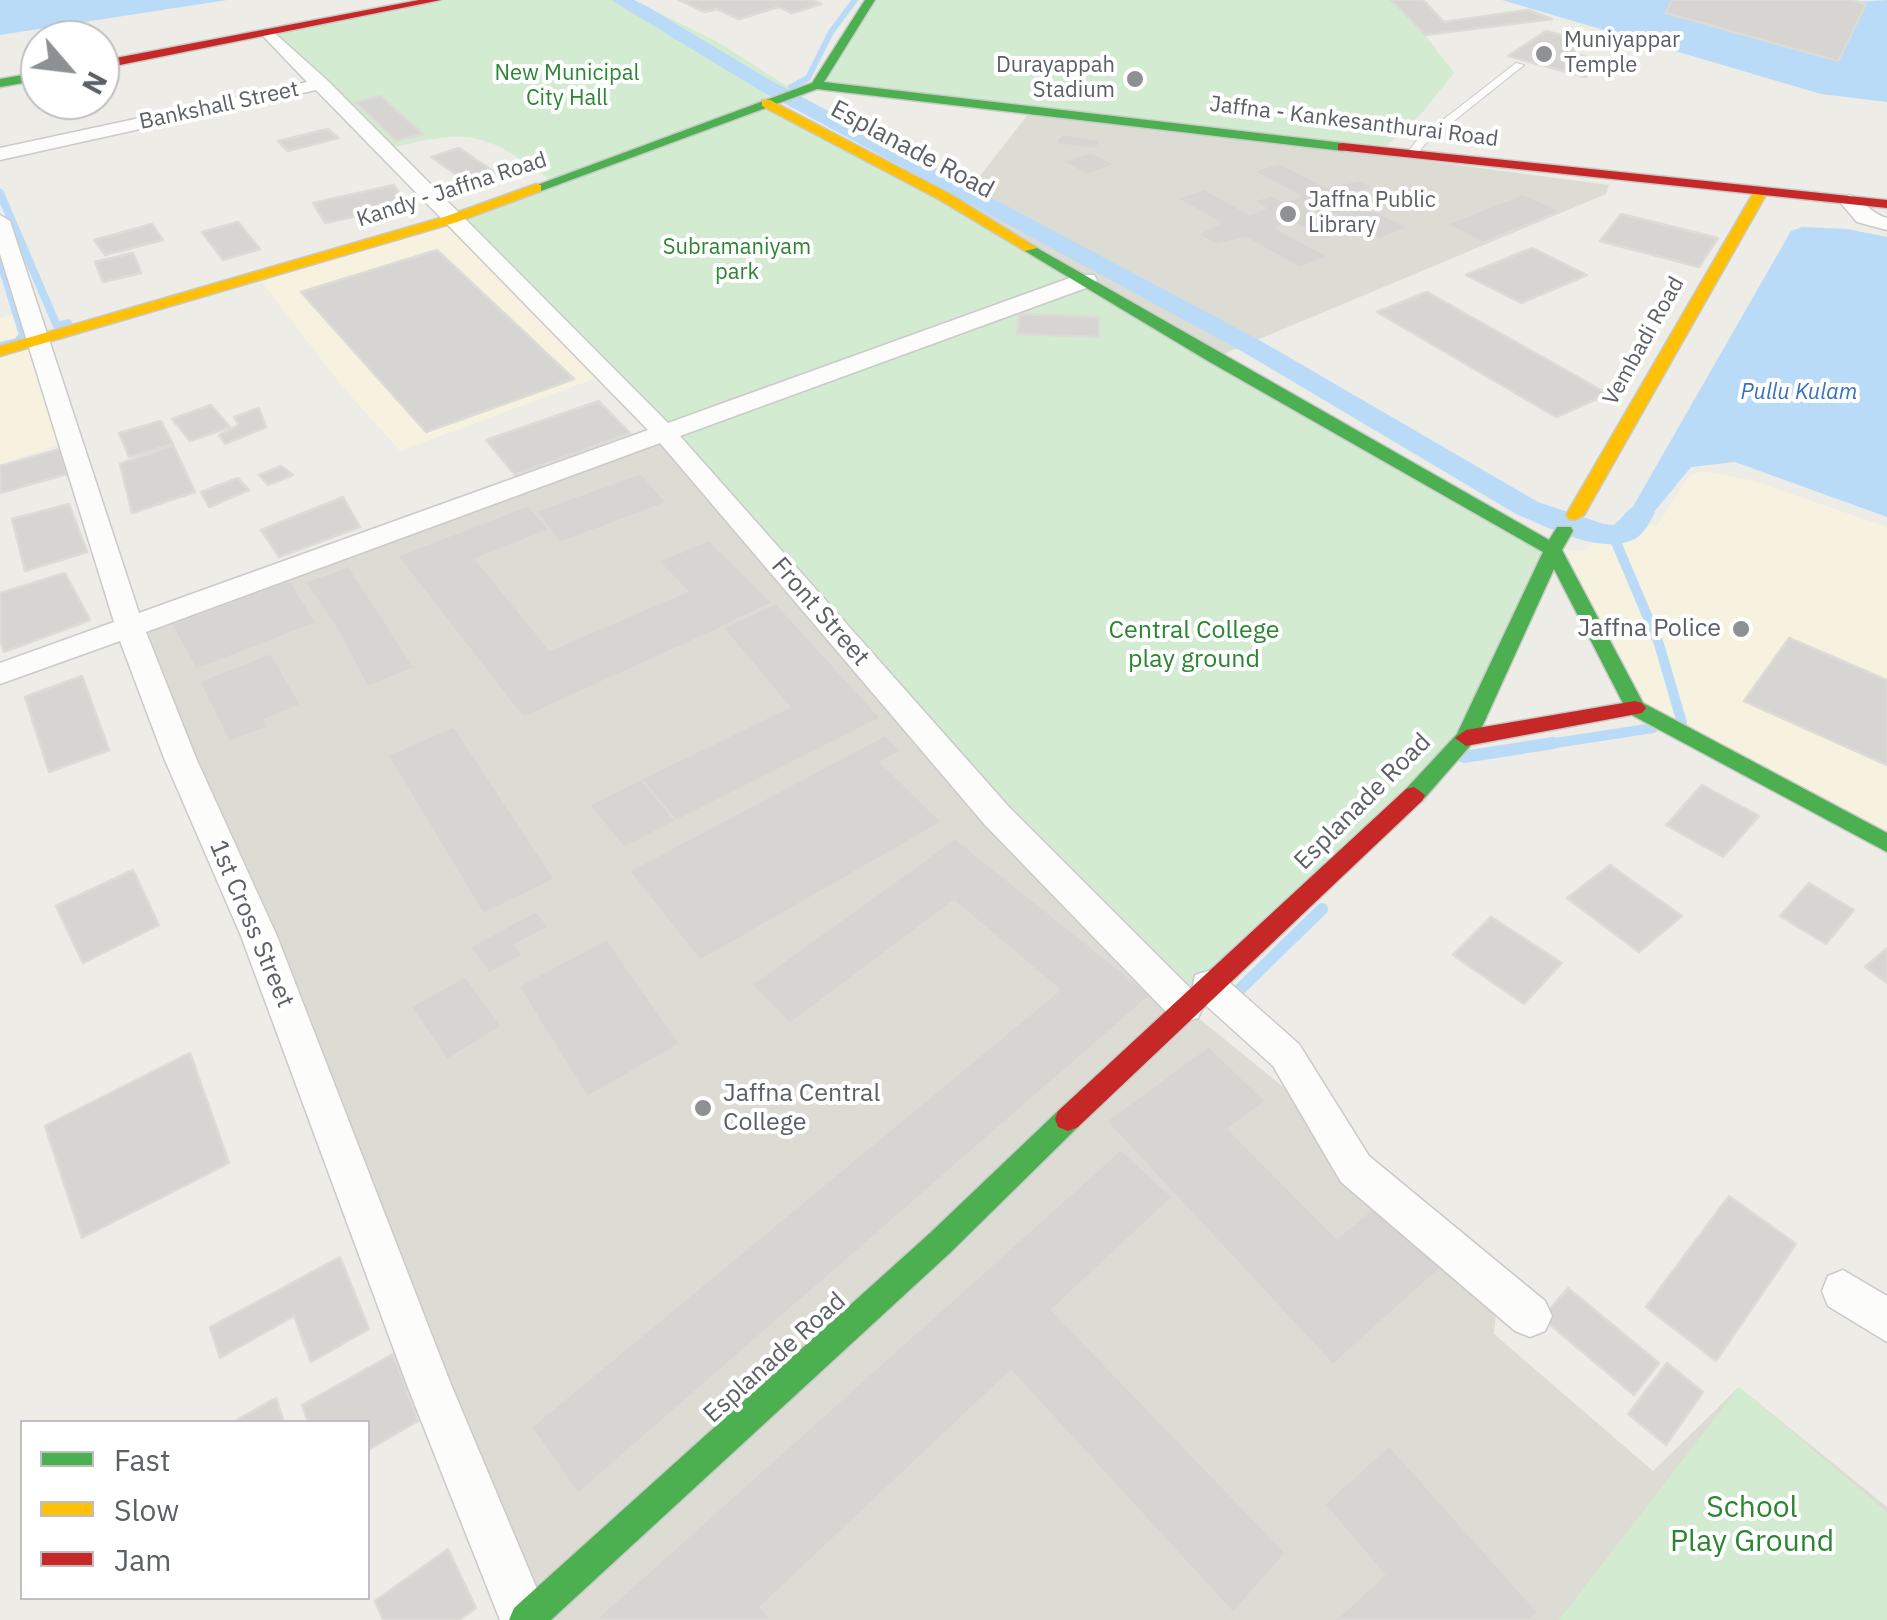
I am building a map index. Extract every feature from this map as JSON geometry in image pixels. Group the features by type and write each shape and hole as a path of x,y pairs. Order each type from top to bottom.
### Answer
{"main road":[{"path":"120,61 436,0"},
{"path":"816,84 870,0"},
{"name":"Kandy - Jaffna Road","path":"0,351 452,219 816,84"},
{"name":"Jaffna - Kankesanthurai Road","path":"816,84 1411,155 1887,204"},
{"name":"Esplanade Road","path":"525,1620 940,1243 1414,795 1466,738 1564,532 1231,368 945,197 766,103"},
{"name":"Vembadi Road","path":"1564,532 1760,193"},
{"path":"1564,532 1635,708"},
{"path":"1466,738 1635,708 1887,843"}],"street":[{"path":"270,34 452,219"},
{"name":"Bankshall Street","path":"0,154 322,84"},
{"path":"1848,201 1864,218 1887,224"},
{"name":"Front Street","path":"452,219 664,433 998,816 1197,997 1286,1055 1355,1168 1530,1316"},
{"name":"1st Cross Street","path":"0,221 130,628 180,758 259,936 429,1385 525,1620"},
{"path":"0,674 1086,280"},
{"path":"1842,1290 1887,1321"}],"lane":[{"path":"1411,155 1421,142 1519,65"}],"shaded area":[{"path":"1032,109 1609,185 1606,194 1214,358 945,197 973,185"},
{"path":"452,219 607,374 400,451 342,386 257,276"},
{"path":"29,310 70,441 0,464 0,318"},
{"name":"Jaffna Central College","path":"664,433 1185,1007 1303,1103 1497,1301 1494,1334 1653,1471 1739,1387 1887,1507 1887,1620 526,1620 130,628"},
{"name":"Jaffna Police","path":"1701,471 1751,480 1887,527 1887,843 1635,708 1553,550 1585,550 1622,519 1657,526 1688,477"}],"green space":[{"name":"Central College play ground","path":"436,0 633,0 716,41 796,92 768,103 1553,550 1466,738 1185,1007 664,433 452,219 553,182 509,152 474,138 437,138 385,149 270,34"},
{"name":"Durayappah Stadium","path":"870,0 1391,0 1454,73 1421,114 1380,152 816,85"},
{"name":"School Play Ground","path":"1739,1387 1887,1512 1887,1620 1559,1620"}],"water":[{"path":"0,0 227,0 97,20 20,20 20,32 0,35"},
{"path":"1502,0 1672,0 1667,13 1887,0 1887,102 1821,94"},
{"name":"Pullu Kulam","path":"1802,227 1847,229 1887,237 1887,517 1735,462 1691,467 1650,517 1631,510 1791,231"}],"building":[{"path":"679,0 812,0 821,4 792,13 779,7 739,19 717,9 705,12"},
{"path":"1391,0 1423,0 1444,22 1528,10 1552,19 1425,35"},
{"path":"1672,0 1850,0 1866,4 1838,61 1666,13"},
{"name":"Muniyappar Temple","path":"1546,31 1588,42 1572,53 1606,62 1585,77 1508,56"},
{"path":"381,96 423,134 396,141 355,102"},
{"path":"328,129 338,138 288,151 278,141"},
{"path":"1061,134 1102,140 1096,149 1055,144"},
{"path":"459,148 496,173 467,182 431,157"},
{"path":"1091,152 1116,165 1086,175 1062,161"},
{"path":"1278,163 1327,187 1359,180 1374,187 1351,195 1409,228 1380,239 1326,211 1314,215 1345,232 1325,240 1293,222 1276,228 1329,257 1300,268 1246,238 1216,245 1198,234 1220,223 1176,198 1204,189 1250,214 1265,208 1253,201 1271,195 1284,202 1300,196 1253,171"},
{"path":"394,185 407,205 325,223 313,203"},
{"path":"1523,194 1561,211 1483,243 1446,224"},
{"path":"1621,214 1718,238 1699,267 1600,241"},
{"path":"238,222 260,249 223,260 202,232"},
{"path":"152,224 163,240 105,255 94,240"},
{"path":"1532,248 1587,275 1521,303 1466,275"},
{"path":"437,250 574,379 426,432 301,292"},
{"path":"133,253 141,273 103,282 95,262"},
{"path":"1427,292 1608,394 1556,417 1377,312"},
{"path":"1019,314 1099,317 1099,337 1017,334"},
{"path":"599,401 630,433 515,475 486,440"},
{"path":"211,405 230,427 190,441 172,419"},
{"path":"259,408 266,427 225,444 219,435 239,425 234,417"},
{"path":"161,421 173,444 129,457 119,433"},
{"path":"173,445 195,492 132,513 120,464"},
{"path":"60,449 67,474 0,493 0,466"},
{"path":"281,466 293,475 268,485 259,475"},
{"path":"641,473 667,503 560,543 535,511"},
{"path":"238,478 249,490 209,507 201,492"},
{"path":"343,497 360,527 279,557 261,530"},
{"path":"69,504 87,552 25,571 12,519"},
{"path":"528,505 550,530 476,559 550,650 687,591 658,561 709,540 774,604 523,718 397,556"},
{"path":"349,566 415,668 367,687 336,627 304,582"},
{"path":"65,573 90,620 4,652 0,640 0,593"},
{"path":"290,580 317,623 196,670 171,624"},
{"path":"775,602 881,718 676,821 641,779 789,707 722,627"},
{"path":"1789,638 1887,680 1887,765 1744,701"},
{"path":"271,653 301,705 264,720 268,727 229,742 199,681"},
{"path":"82,676 109,750 49,772 25,697"},
{"path":"454,726 555,879 483,914 387,755"},
{"path":"885,735 902,751 881,762 942,822 700,961 629,871"},
{"path":"641,779 676,821 624,848 589,805"},
{"path":"1702,785 1759,816 1723,857 1666,825"},
{"path":"955,838 1151,995 578,1494 531,1427 1059,990 954,901 790,1024 751,985"},
{"path":"1610,865 1682,916 1639,952 1567,898"},
{"path":"133,870 159,925 83,963 56,906"},
{"path":"1809,883 1854,910 1826,944 1780,916"},
{"path":"536,911 549,927 515,945 523,955 489,974 470,947"},
{"path":"1491,917 1562,963 1524,1004 1453,955"},
{"path":"607,939 680,1044 587,1097 518,986"},
{"path":"1887,948 1887,983 1865,967"},
{"path":"465,976 502,1026 447,1060 411,1007"},
{"path":"1209,1046 1266,1101 1229,1129 1337,1238 1377,1205 1441,1268 1333,1365 1106,1121"},
{"path":"190,1053 229,1163 82,1238 45,1126"},
{"path":"1121,1149 1173,1197 1052,1310 1286,1553 1233,1613 1011,1371 761,1607 771,1620 595,1620"},
{"path":"1729,1196 1796,1244 1716,1361 1646,1307"},
{"path":"340,1257 369,1329 311,1362 294,1316 220,1358 210,1327"},
{"path":"1568,1288 1659,1363 1634,1395 1542,1318"},
{"path":"393,1354 418,1421 370,1449 370,1420 307,1420 302,1405"},
{"path":"1667,1363 1703,1392 1666,1445 1628,1414"},
{"path":"276,1398 283,1420 237,1420"},
{"path":"1389,1445 1538,1612 1530,1620 1335,1620 1384,1575 1324,1504"},
{"path":"448,1549 476,1608 459,1620 383,1620 375,1601"}],"waterway":[{"path":"620,0 763,84 1252,346 1527,508 1604,534 1624,532 1640,513"},
{"path":"791,87 808,78 831,32 855,0"},
{"path":"0,193 57,326 68,323"},
{"path":"0,260 23,335 17,342 0,346"},
{"path":"1613,535 1659,644 1682,723"},
{"path":"1536,746 1653,728"},
{"path":"1464,757 1553,743"},
{"path":"1228,1001 1322,909"}],"traffic: fast":[{"path":"816,85 870,0"},
{"path":"0,83 20,80"},
{"path":"536,188 816,85 1343,147"},
{"path":"1030,248 1214,358 1553,550 1466,738 1414,795"},
{"path":"1564,531 1553,550 1635,708 1887,843"},
{"path":"526,1620 940,1243 1068,1119"}],"traffic: slow":[{"path":"766,103 945,197 1030,248"},
{"path":"0,351 452,219 536,188"},
{"path":"1575,515 1760,193"}],"traffic: jam":[{"path":"120,61 436,0"},
{"path":"1343,147 1887,204"},
{"path":"1466,738 1635,708"},
{"path":"1068,1119 1414,795"}],"place":[{"name":"Muniyappar Temple","path":"1544,54"},
{"name":"Durayappah Stadium","path":"1135,79"},
{"name":"Jaffna Public Library","path":"1288,214"},
{"name":"Jaffna Police","path":"1741,629"},
{"name":"Jaffna Central College","path":"703,1108"}],"park label":[{"name":"New Municipal City Hall","path":"567,86"},
{"name":"Subramaniyam park","path":"737,260"}]}
